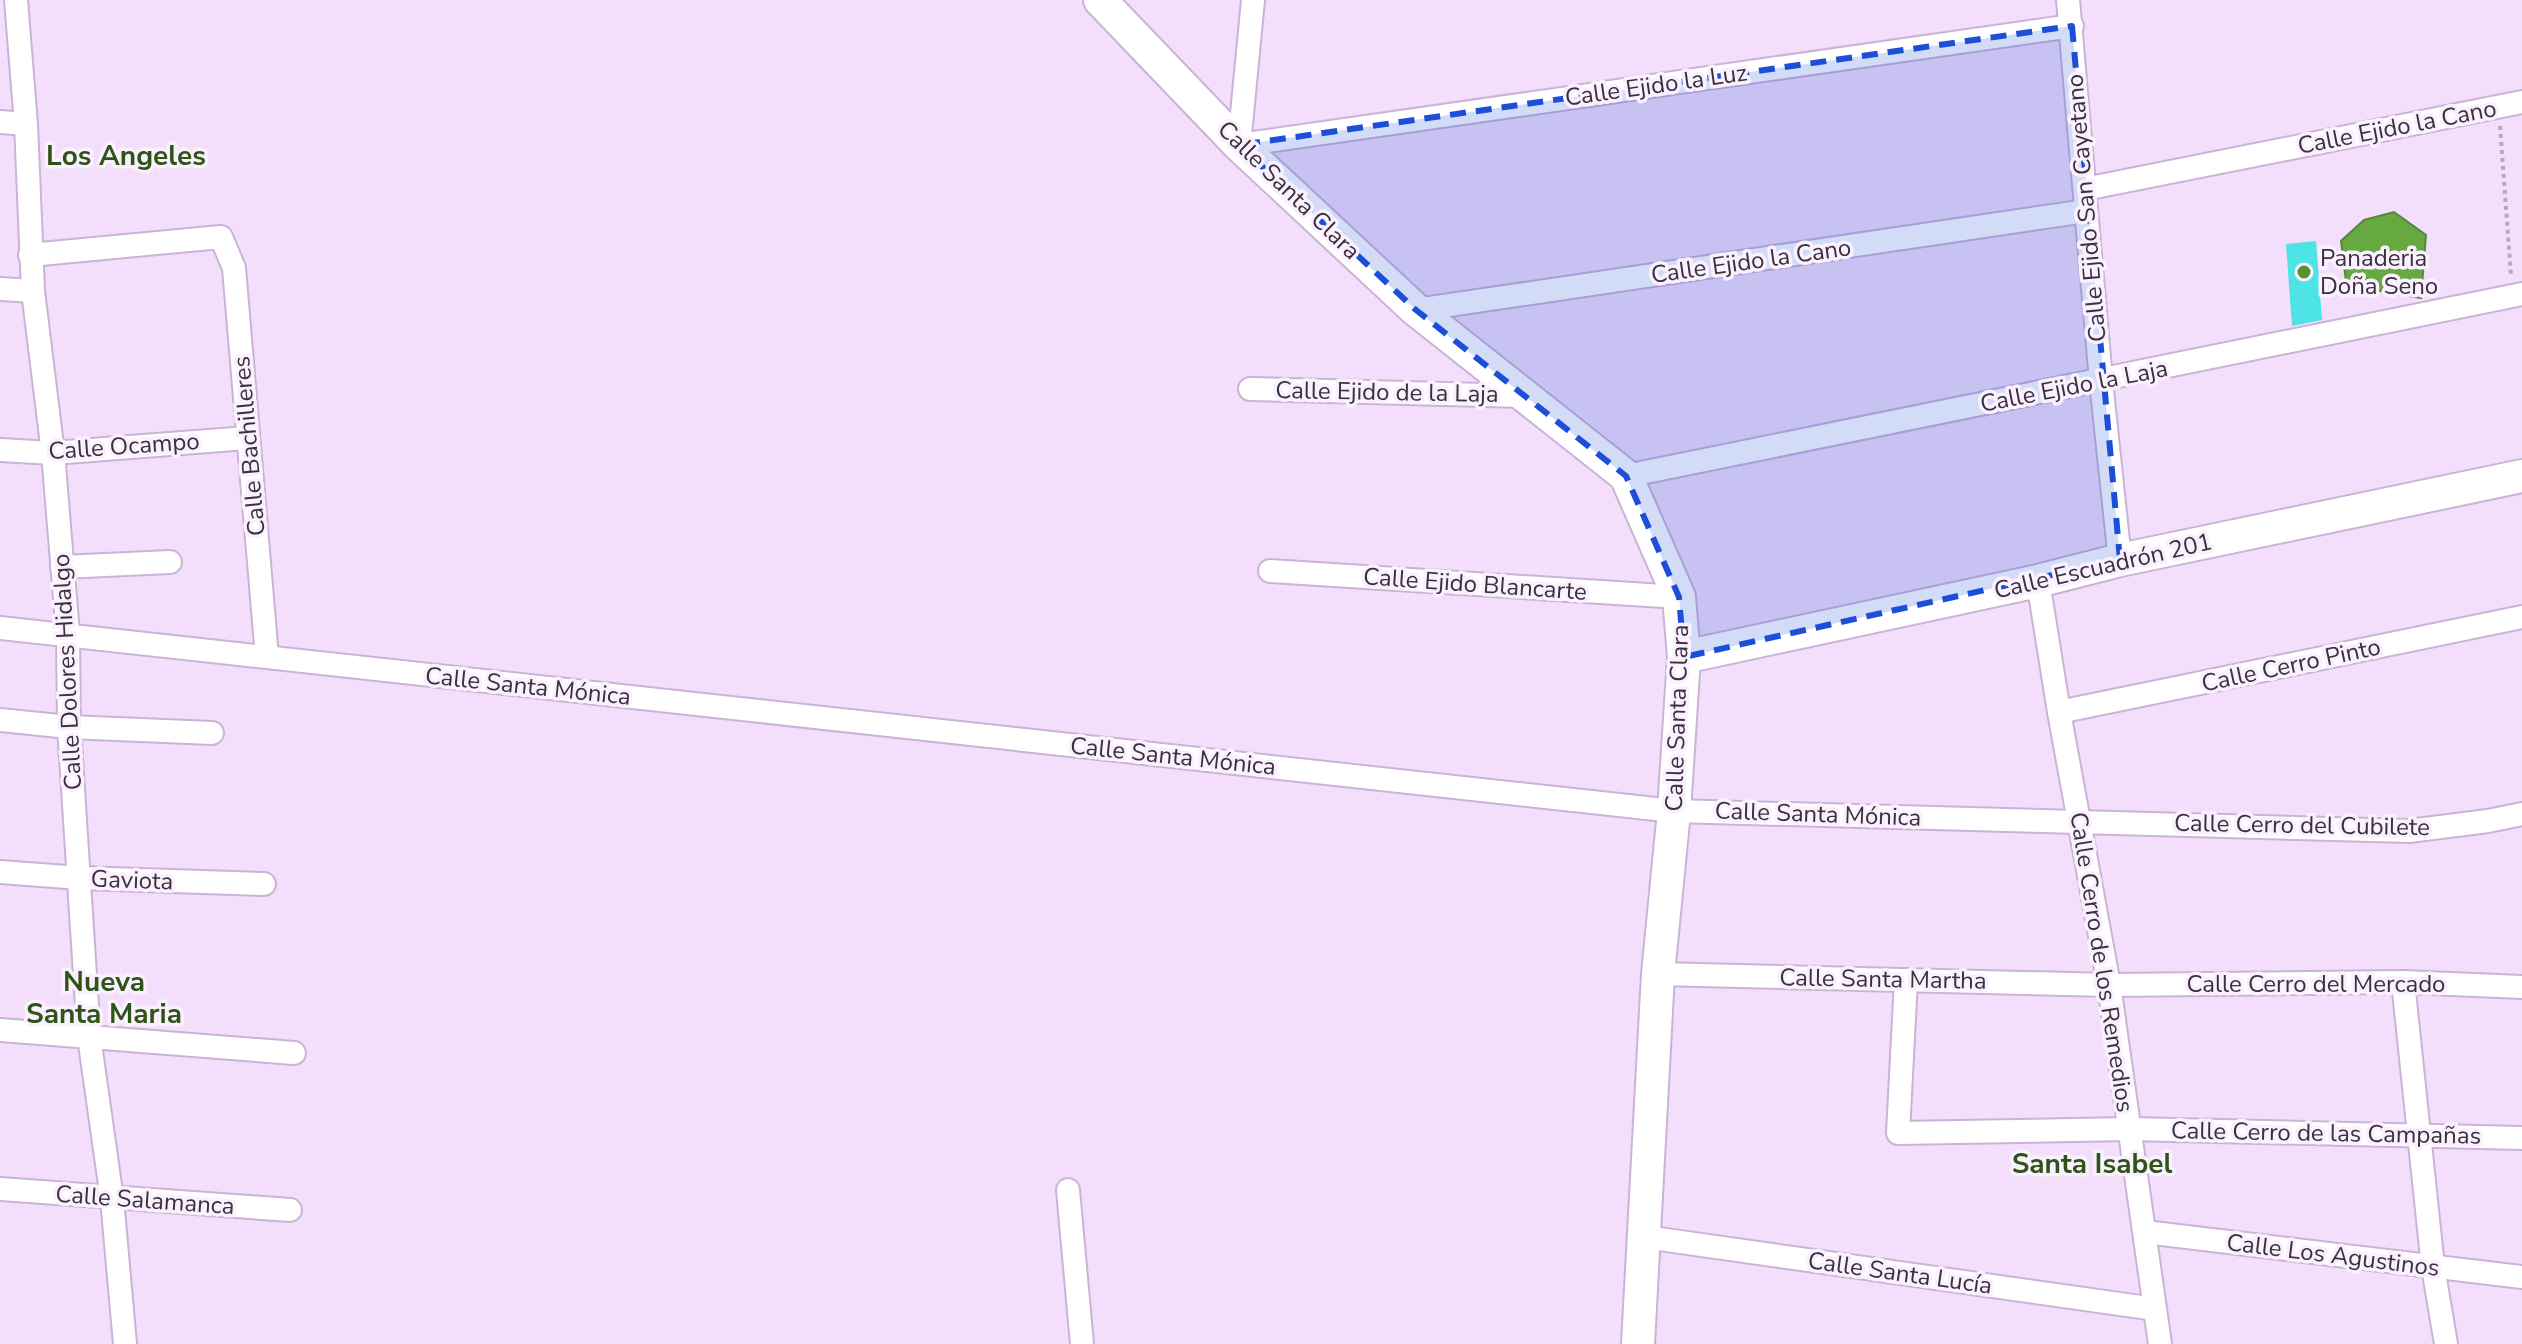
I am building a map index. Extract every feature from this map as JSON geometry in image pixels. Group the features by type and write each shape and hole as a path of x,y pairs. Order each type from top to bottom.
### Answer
{"street":[{"name":"Calle Dolores Hidalgo","path":"16,0 26,124 30,255 53,453 68,634 69,727 89,1037 112,1199 125,1344"},
{"name":"Calle Santa Clara","path":"1100,0 1239,145 1416,310 1626,476 1679,597 1684,657 1674,811 1658,974 1638,1344"},
{"path":"1239,145 1253,0"},
{"name":"Calle Ejido San Cayetano","path":"2070,1 2101,381 2120,560"},
{"name":"Calle Ejido la Luz","path":"1239,145 2072,26"},
{"name":"Calle Ejido la Cano","path":"1416,310 2085,200 2522,102"},
{"path":"0,122 26,124"},
{"name":"Calle Bachilleres","path":"30,255 221,237 234,268 267,657"},
{"path":"0,289 33,291"},
{"name":"Calle Ejido la Laja","path":"1626,476 2518,295"},
{"name":"Calle Ejido de la Laja","path":"1250,389 1524,396"},
{"name":"Calle Ocampo","path":"0,450 53,453 247,438"},
{"name":"Calle Escuadrón 201","path":"1684,657 2038,581 2120,560 2522,476"},
{"path":"62,567 170,562"},
{"name":"Calle Ejido Blancarte","path":"1270,571 1679,597"},
{"name":"Calle Cerro de los Remedios","path":"2038,581 2109,985 2160,1344"},
{"name":"Calle Cerro Pinto","path":"2059,712 2522,617"},
{"name":"Calle Santa Mónica","path":"0,628 1674,811 2080,821"},
{"path":"0,720 69,727 212,733"},
{"name":"Calle Cerro del Cubilete","path":"2080,821 2409,831 2522,814"},
{"name":"Gaviota","path":"0,872 264,884"},
{"name":"Calle Santa Martha","path":"1658,974 2109,985"},
{"name":"Calle Cerro de las Campañas","path":"1906,980 1898,1133 2130,1129 2522,1138"},
{"path":"2403,982 2433,1267 2446,1344"},
{"name":"Calle Cerro del Mercado","path":"2109,985 2403,982 2522,987"},
{"path":"0,1030 294,1053"},
{"name":"Calle Salamanca","path":"0,1189 290,1210"},
{"path":"1068,1190 1082,1344"},
{"name":"Calle Los Agustinos","path":"2145,1232 2522,1277"},
{"name":"Calle Santa Lucía","path":"1645,1237 2155,1309"}],"path":[{"path":"2498,107 2518,295"}],"highlighted area":[{"path":"2072,26 2120,560 1684,657 1679,597 1626,476 1416,310 1239,145"}],"shaded area":[{"path":"2394,212 2426,235 2421,298 2347,289 2341,241 2364,220"}],"building":[{"name":"Panaderia Doña Seno","path":"2316,241 2322,320 2292,326 2286,244"}],"place":[{"name":"Panaderia Doña Seno","path":"2304,272"}],"district":[{"name":"Los Angeles","path":"126,155"},
{"name":"Nueva Santa Maria","path":"104,997"},
{"name":"Santa Isabel","path":"2092,1163"}]}
